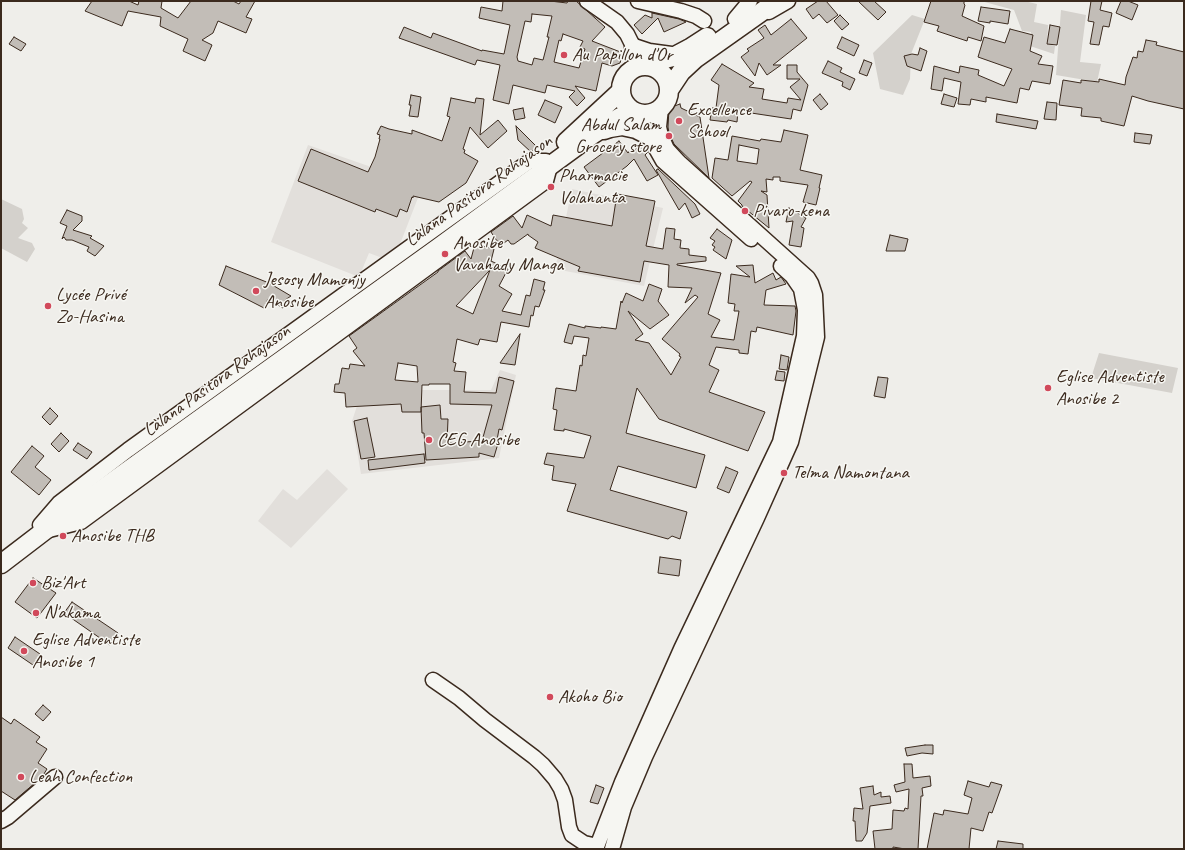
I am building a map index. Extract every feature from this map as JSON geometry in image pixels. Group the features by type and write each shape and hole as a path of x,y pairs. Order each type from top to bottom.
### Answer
{"main road":[{"path":"669,90 668,83 661,72 655,68 639,66 628,72 622,83 621,91 623,100 628,107 637,112 647,114 661,108 666,101 669,90 680,72 739,22 760,1"},
{"path":"647,66 657,61 673,57 777,1"},
{"path":"634,48 649,53 673,57"},
{"name":"Làlana Pasitora Rahajason","path":"548,163 621,91"},
{"name":"Làlana Pasitora Rahajason","path":"1,564 42,528 548,163 620,117 637,112"},
{"path":"592,135 610,128 622,126 636,129 648,135"},
{"name":"Làlana Pasitora Rahajason","path":"1,548 42,528"}],"street":[{"path":"587,1 617,22 627,34 634,48 647,66"},
{"path":"638,1 696,16 704,21"},
{"path":"739,22 750,1"},
{"path":"739,22 762,16 788,1"},
{"path":"612,849 624,808 645,757 791,442 817,337 815,295 808,278 679,162 667,149 660,136 659,127 661,108"},
{"path":"433,680 459,698 543,765 561,789 565,800 568,827 572,835 584,843 596,848 622,782 681,648 780,442 804,336 805,310 801,289 796,281 776,261 663,162 637,112"},
{"path":"1,821 8,817 55,777"}],"shaded area":[{"path":"981,1 1024,1 1037,4 1034,22 1048,25 1047,44 1055,46 1054,54 1030,46 1031,32 1022,31 1014,10"},
{"path":"1061,10 1086,15 1080,62 1101,64 1097,82 1056,75"},
{"path":"912,15 925,19 911,54 910,79 903,95 880,89 873,53"},
{"path":"308,145 423,185 393,262 369,253 359,277 271,242"},
{"path":"572,189 663,208 644,286 555,269"},
{"path":"1,199 22,209 24,219 22,223 28,228 18,238 32,243 35,249 27,262 1,248"},
{"path":"1099,353 1178,368 1172,393 1091,378"},
{"name":"CEG Anosibe","path":"500,370 516,375 499,458 361,474 352,421 361,394 369,390 491,390"},
{"path":"327,469 348,489 291,548 258,521 283,489 297,500"}],"building":[{"path":"92,1 129,1 138,5 139,1 162,1 161,8 178,18 191,1 233,1 239,4 241,1 255,1 246,17 252,19 246,33 218,21 213,33 202,40 212,45 205,61 183,51 188,39 160,26 161,17 128,11 122,26 85,11"},
{"path":"503,1 550,1 567,3 568,1 576,1 605,27 592,41 623,53 620,63 612,66 602,63 596,91 575,86 585,98 577,106 569,97 575,91 547,85 545,93 513,85 509,104 493,100 500,65 477,60 475,65 399,38 404,27 431,38 433,33 482,51 504,54 510,25 479,18 481,7 502,11","holes":["532,14 552,16 547,37 549,37 543,60 534,58 532,65 518,61 517,57 525,21 531,22","563,34 583,41 580,47 585,49 579,68 554,62 559,40 561,41"]},
{"path":"818,1 826,1 838,15 827,23 819,14 813,19 806,9"},
{"path":"858,1 874,1 886,12 878,20"},
{"path":"931,1 964,1 965,5 962,16 984,26 981,41 968,37 967,41 937,31 939,26 924,22"},
{"path":"1091,1 1102,1 1100,10 1112,13 1109,27 1103,26 1099,45 1090,44 1094,22 1088,21"},
{"path":"1121,1 1128,1 1138,5 1132,20 1116,13"},
{"path":"981,7 1010,11 1008,24 978,21"},
{"path":"652,13 686,22 664,32 658,18 642,34 634,25 645,15 652,18"},
{"path":"840,15 849,24 842,30 834,21"},
{"path":"791,19 807,38 773,65 781,65 767,75 759,63 755,76 741,57 749,51 747,49 764,38 758,30 765,25 771,35"},
{"path":"1050,25 1060,27 1057,45 1047,44"},
{"path":"1010,29 1033,35 1030,51 1042,56 1038,64 1053,66 1050,84 1032,81 1029,90 1020,88 1017,103 986,97 986,102 971,99 970,105 958,104 961,82 944,78 942,91 931,89 934,66 959,73 960,66 979,70 978,75 1004,86 1012,69 978,57 984,37 1005,43"},
{"path":"14,37 26,44 21,51 9,44"},
{"path":"842,37 859,45 854,56 837,48"},
{"path":"1146,40 1157,42 1156,45 1184,52 1184,109 1132,96 1124,126 1101,121 1101,118 1081,116 1082,108 1059,105 1063,80 1081,83 1081,80 1099,82 1099,79 1125,85 1126,77 1133,57 1137,58 1138,51 1143,52"},
{"path":"920,48 927,51 921,71 907,66 904,56 912,54 918,55"},
{"path":"864,60 872,63 867,76 859,73"},
{"path":"828,61 842,68 840,72 855,79 850,90 842,86 843,82 822,73"},
{"path":"722,64 754,83 749,87 764,89 762,99 787,103 788,98 801,100 790,87 800,79 787,79 787,65 797,65 797,72 808,85 801,111 793,109 791,119 738,111 737,122 728,120 727,122 710,120 712,108 716,108 719,85 711,80"},
{"path":"820,94 828,104 821,110 813,100"},
{"path":"944,94 957,98 954,107 941,104"},
{"path":"411,95 421,97 418,117 409,116"},
{"path":"451,98 475,103 476,98 484,99 480,135 498,120 507,131 488,148 470,127 463,149 465,150 464,153 478,161 466,183 439,202 413,196 407,212 400,209 397,217 376,209 375,212 298,181 311,149 368,172 375,157 380,139 380,135 377,134 381,126 412,134 412,130 442,141 450,117 447,116"},
{"path":"545,100 562,107 555,123 538,115"},
{"path":"1047,102 1057,103 1056,120 1044,119"},
{"path":"680,104 681,108 700,117 709,178 674,144 669,133 669,108"},
{"path":"523,108 525,118 515,120 513,110"},
{"path":"997,114 1038,121 1036,129 996,122"},
{"path":"516,126 537,147 531,152 518,140"},
{"path":"784,130 808,135 800,170 822,175 816,205 803,202 808,185 780,181 780,177 773,177 773,180 766,179 767,192 761,191 767,195 769,228 738,201 752,182 750,181 732,196 712,178 715,158 728,160 732,136 760,141 761,139 781,142","holes":["739,145 759,149 757,164 737,161"]},
{"path":"1135,133 1152,135 1150,144 1134,142"},
{"path":"619,141 628,153 631,149 633,151 642,144 644,145 648,152 645,155 658,175 647,181 634,159 599,187 584,167"},
{"path":"658,169 695,204 700,214 692,218 685,203 679,210 656,170"},
{"path":"617,194 655,201 646,246 663,249 666,228 675,229 674,239 681,240 680,248 689,249 689,255 706,257 706,261 677,265 721,273 708,314 720,320 711,337 734,340 739,311 734,311 735,304 728,303 731,274 750,277 736,266 753,265 755,283 773,273 776,280 781,277 786,284 766,290 764,305 795,306 796,311 793,335 757,327 756,332 751,331 748,354 739,353 739,350 716,347 709,365 719,370 709,392 765,412 748,451 659,419 637,388 626,433 705,455 696,488 618,466 610,490 687,512 680,539 672,536 668,539 567,511 576,484 552,480 554,466 544,464 547,453 584,458 591,436 564,429 564,431 554,430 557,410 553,409 556,388 576,391 580,365 582,366 583,355 586,356 589,338 574,336 572,344 564,342 569,324 585,328 585,326 616,329 621,301 622,303 626,293 643,301 649,284 662,289 658,301 669,315 650,329 628,311 643,334 635,340 649,343 671,375 681,357 679,356 680,354 662,339 698,297 695,295 685,303 692,288 668,287 669,265 644,261 640,282 578,271 580,267 535,248 538,242 528,234 514,244 511,244 508,240 504,243 497,241 491,232 513,216 522,228 527,215 551,226 553,215 612,226"},
{"path":"789,208 806,218 801,227 804,228 801,247 789,245 793,221 786,222"},
{"path":"67,210 82,216 82,221 73,230 92,236 90,238 104,246 95,256 87,251 89,247 72,240 66,240 64,237 62,239 67,226 60,223"},
{"path":"717,229 732,240 726,259 713,250 715,247 712,245 715,241 710,238"},
{"path":"890,235 908,239 905,251 886,251"},
{"path":"475,244 494,249 491,261 508,269 499,286 512,294 502,311 521,315 526,295 530,296 534,279 545,282 543,290 545,290 539,307 535,306 533,316 531,315 529,327 501,322 497,342 480,339 478,345 457,339 453,362 456,363 454,371 466,372 464,392 496,393 499,377 514,381 502,430 499,429 497,440 499,440 494,457 479,453 479,457 426,460 424,433 422,433 421,409 421,412 402,412 401,404 346,407 345,393 334,392 335,384 339,384 342,368 349,369 350,364 365,366 353,351 357,348 349,336 465,251 471,259","holes":["490,270 473,314 456,306","398,363 417,366 418,382 395,380","450,384 450,404 492,405 482,441 447,443 448,419 441,419 440,405 421,407 422,385"]},
{"name":"Jesosy Mamonjy Anosibe","path":"226,266 269,283 291,296 285,300 283,308 268,299 264,308 219,285"},
{"path":"520,334 515,365 500,363"},
{"path":"781,355 789,357 787,370 779,369"},
{"path":"777,371 785,372 784,381 775,380"},
{"path":"878,377 888,378 885,398 874,396"},
{"path":"50,408 58,416 50,425 42,417"},
{"path":"367,418 375,457 361,459 354,421"},
{"path":"61,433 69,441 59,452 51,444"},
{"path":"78,443 92,452 87,459 73,450"},
{"path":"32,446 44,456 35,467 51,480 39,495 11,472"},
{"path":"424,454 425,463 369,470 368,460"},
{"path":"726,467 738,472 729,493 717,488"},
{"path":"660,557 681,560 679,576 658,573"},
{"path":"33,578 56,593 37,618 15,602"},
{"path":"72,602 118,633 110,645 64,613"},
{"name":"Eglise Adventiste Anosibe 1","path":"15,637 40,654 33,665 8,648"},
{"path":"43,705 51,712 43,721 35,714"},
{"name":"Leah Confection","path":"1,717 11,724 14,719 40,737 36,742 47,749 38,763 47,769 42,777 15,800 1,791"},
{"path":"933,745 933,754 922,753 907,756 905,748"},
{"path":"904,764 912,764 913,778 930,776 931,786 922,788 923,796 921,796 918,849 893,847 893,849 875,849 873,831 892,829 893,810 904,811 905,808 908,809 909,789 896,792 894,785 905,782"},
{"path":"968,781 989,787 991,782 1002,785 992,813 989,812 983,831 971,828 969,849 927,849 934,813 943,815 944,810 968,814 972,798 964,795"},
{"path":"596,785 604,788 598,804 590,802"},
{"path":"873,786 874,795 881,792 881,797 890,796 891,803 870,806 867,833 862,841 856,841 855,821 853,821 854,808 863,809 860,788"},
{"path":"998,841 1023,844 1023,849 996,849"}],"place":[{"name":"Au Papillon d'Or","path":"564,55"},
{"name":"Excellence School","path":"679,121"},
{"name":"Abdul Salam Grocery store","path":"669,136"},
{"name":"Pharmacie Volahanta","path":"551,187"},
{"name":"Pivaro-kena","path":"745,211"},
{"name":"Anosibe Vavahady Manga","path":"445,254"},
{"name":"Jesosy Mamonjy Anosibe","path":"256,291"},
{"name":"Lycée Privé Zo-Hasina","path":"48,306"},
{"name":"Eglise Adventiste Anosibe 2","path":"1048,388"},
{"name":"CEG Anosibe","path":"429,440"},
{"name":"Telma Namontana","path":"784,473"},
{"name":"Anosibe THB","path":"63,536"},
{"name":"Biz'Art","path":"33,583"},
{"name":"N'akama","path":"36,613"},
{"name":"Eglise Adventiste Anosibe 1","path":"24,651"},
{"name":"Akoho Bio","path":"550,697"},
{"name":"Leah Confection","path":"21,777"}]}
